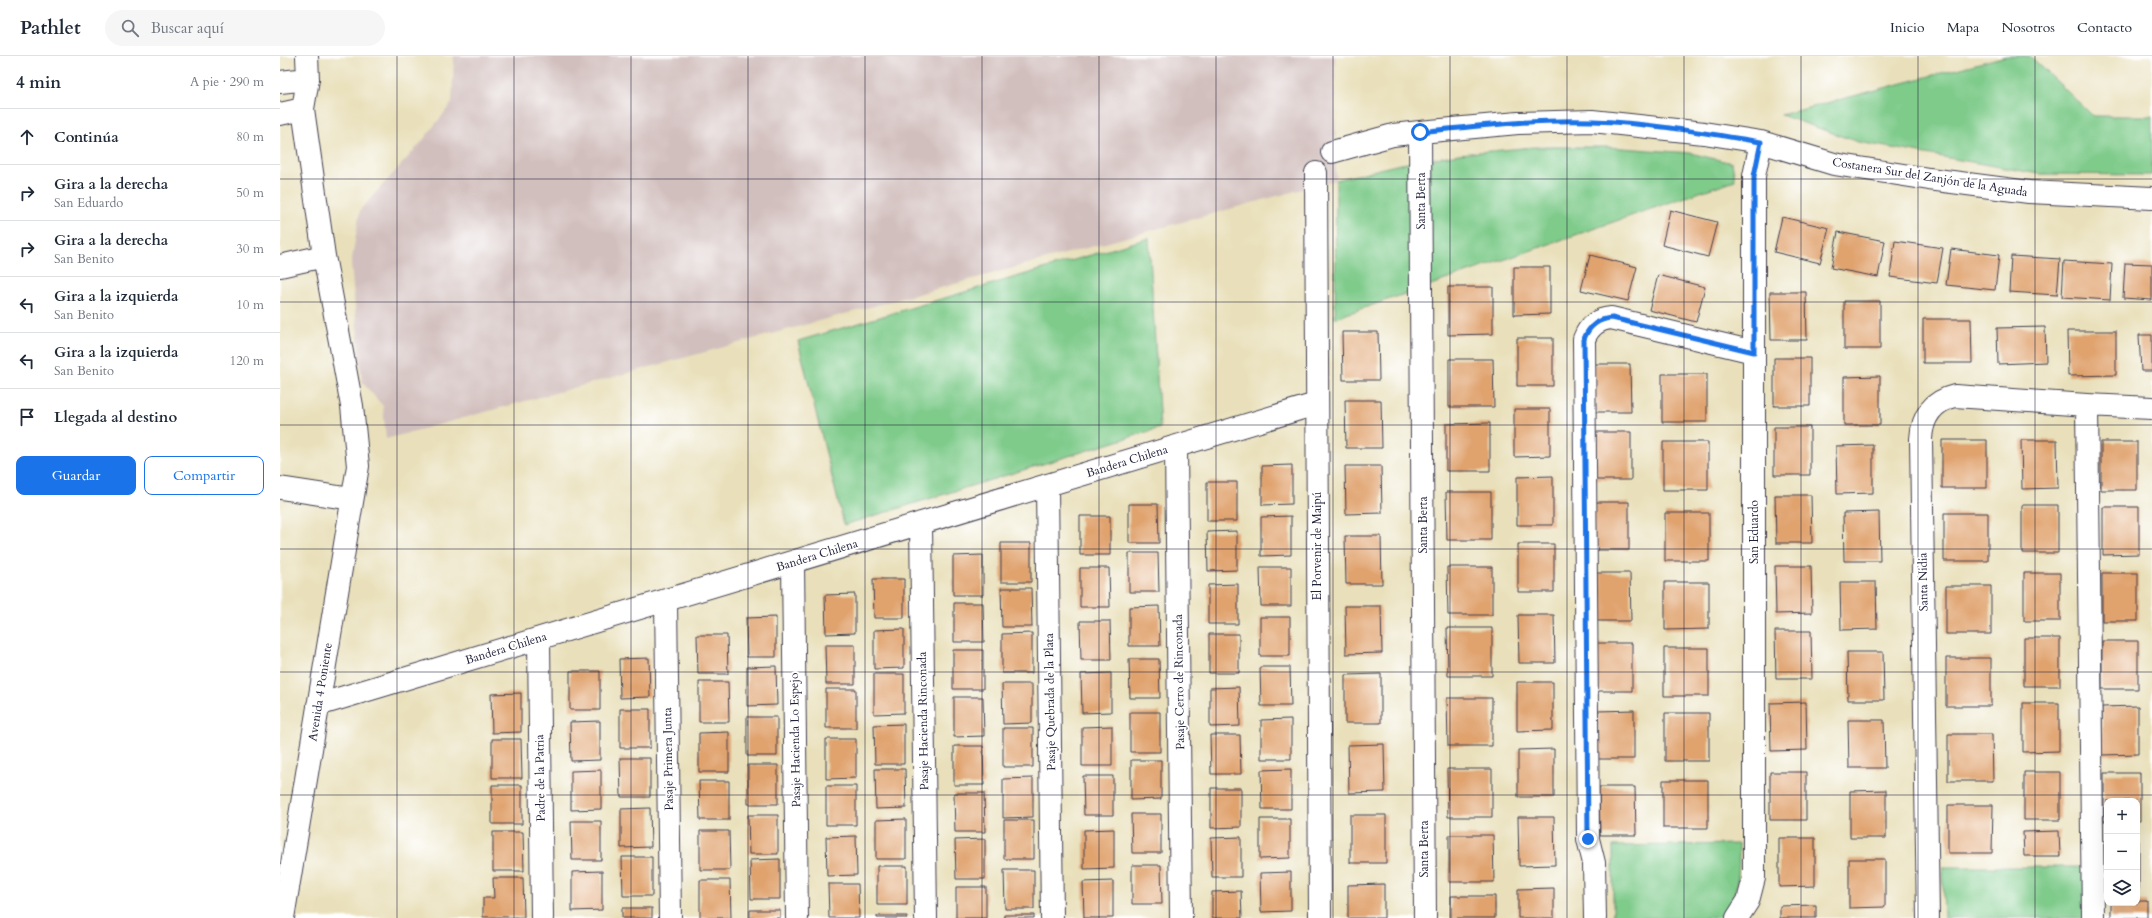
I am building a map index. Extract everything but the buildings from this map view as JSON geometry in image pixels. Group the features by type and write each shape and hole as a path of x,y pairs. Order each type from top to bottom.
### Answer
{"street":[{"name":"Avenida 4 Poniente","path":"283,918 358,466 352,406 324,256 303,109 308,79 307,56"},
{"path":"280,82 308,79"},
{"path":"280,114 303,109"},
{"name":"Costanera Sur del Zanjón de la Aguada","path":"1332,152 1393,136 1420,132 1518,123 1592,121 1704,133 1761,142 1834,164 1929,179 2029,192 2152,198"},
{"name":"Santa Berta","path":"1420,132 1425,918"},
{"name":"San Eduardo","path":"1737,918 1748,902 1752,889 1754,872 1754,176 1761,142"},
{"name":"El Porvenir de Maipú","path":"1316,173 1316,404 1320,918"},
{"path":"280,266 324,256"},
{"path":"1595,918 1594,863 1588,839 1584,339 1592,325 1604,318 1612,318 1754,352"},
{"name":"Santa Nidia","path":"1928,918 1921,429 1928,412 1933,406 1944,399 1956,396 2152,408"},
{"name":"Bandera Chilena","path":"318,705 1316,404"},
{"path":"2087,405 2093,918"},
{"name":"Pasaje Cerro de Rinconada","path":"1176,446 1181,918"},
{"name":"Pasaje Quebrada de la Plata","path":"1047,485 1052,918"},
{"path":"280,488 352,499"},
{"name":"Pasaje Hacienda Rinconada","path":"921,523 926,918"},
{"name":"Pasaje Hacienda Lo Espejo","path":"793,562 797,918"},
{"name":"Pasaje Primera Junta","path":"666,600 670,918"},
{"name":"Padre de la Patria","path":"539,638 542,918"}],"shaded area":[{"path":"454,56 1335,56 1336,180 386,439 383,406 362,382 351,265 360,210 420,144 452,103"}],"green space":[{"path":"2006,56 2030,56 2093,116 2152,116 2152,175 2039,174 1858,142 1781,115"},
{"path":"1534,147 1608,147 1690,153 1732,163 1735,180 1335,318 1336,180 1396,165 1459,154"},
{"path":"1149,238 1160,428 844,525 798,341"},
{"path":"1739,844 1737,884 1731,903 1718,918 1617,918 1613,915 1613,846"},
{"path":"1943,867 2086,867 2086,918 1944,918"}],"route":[{"path":"1420,132 1518,123 1592,121 1704,133 1761,142 1754,167 1754,352 1612,318 1604,318 1592,325 1584,339 1588,839"}]}
